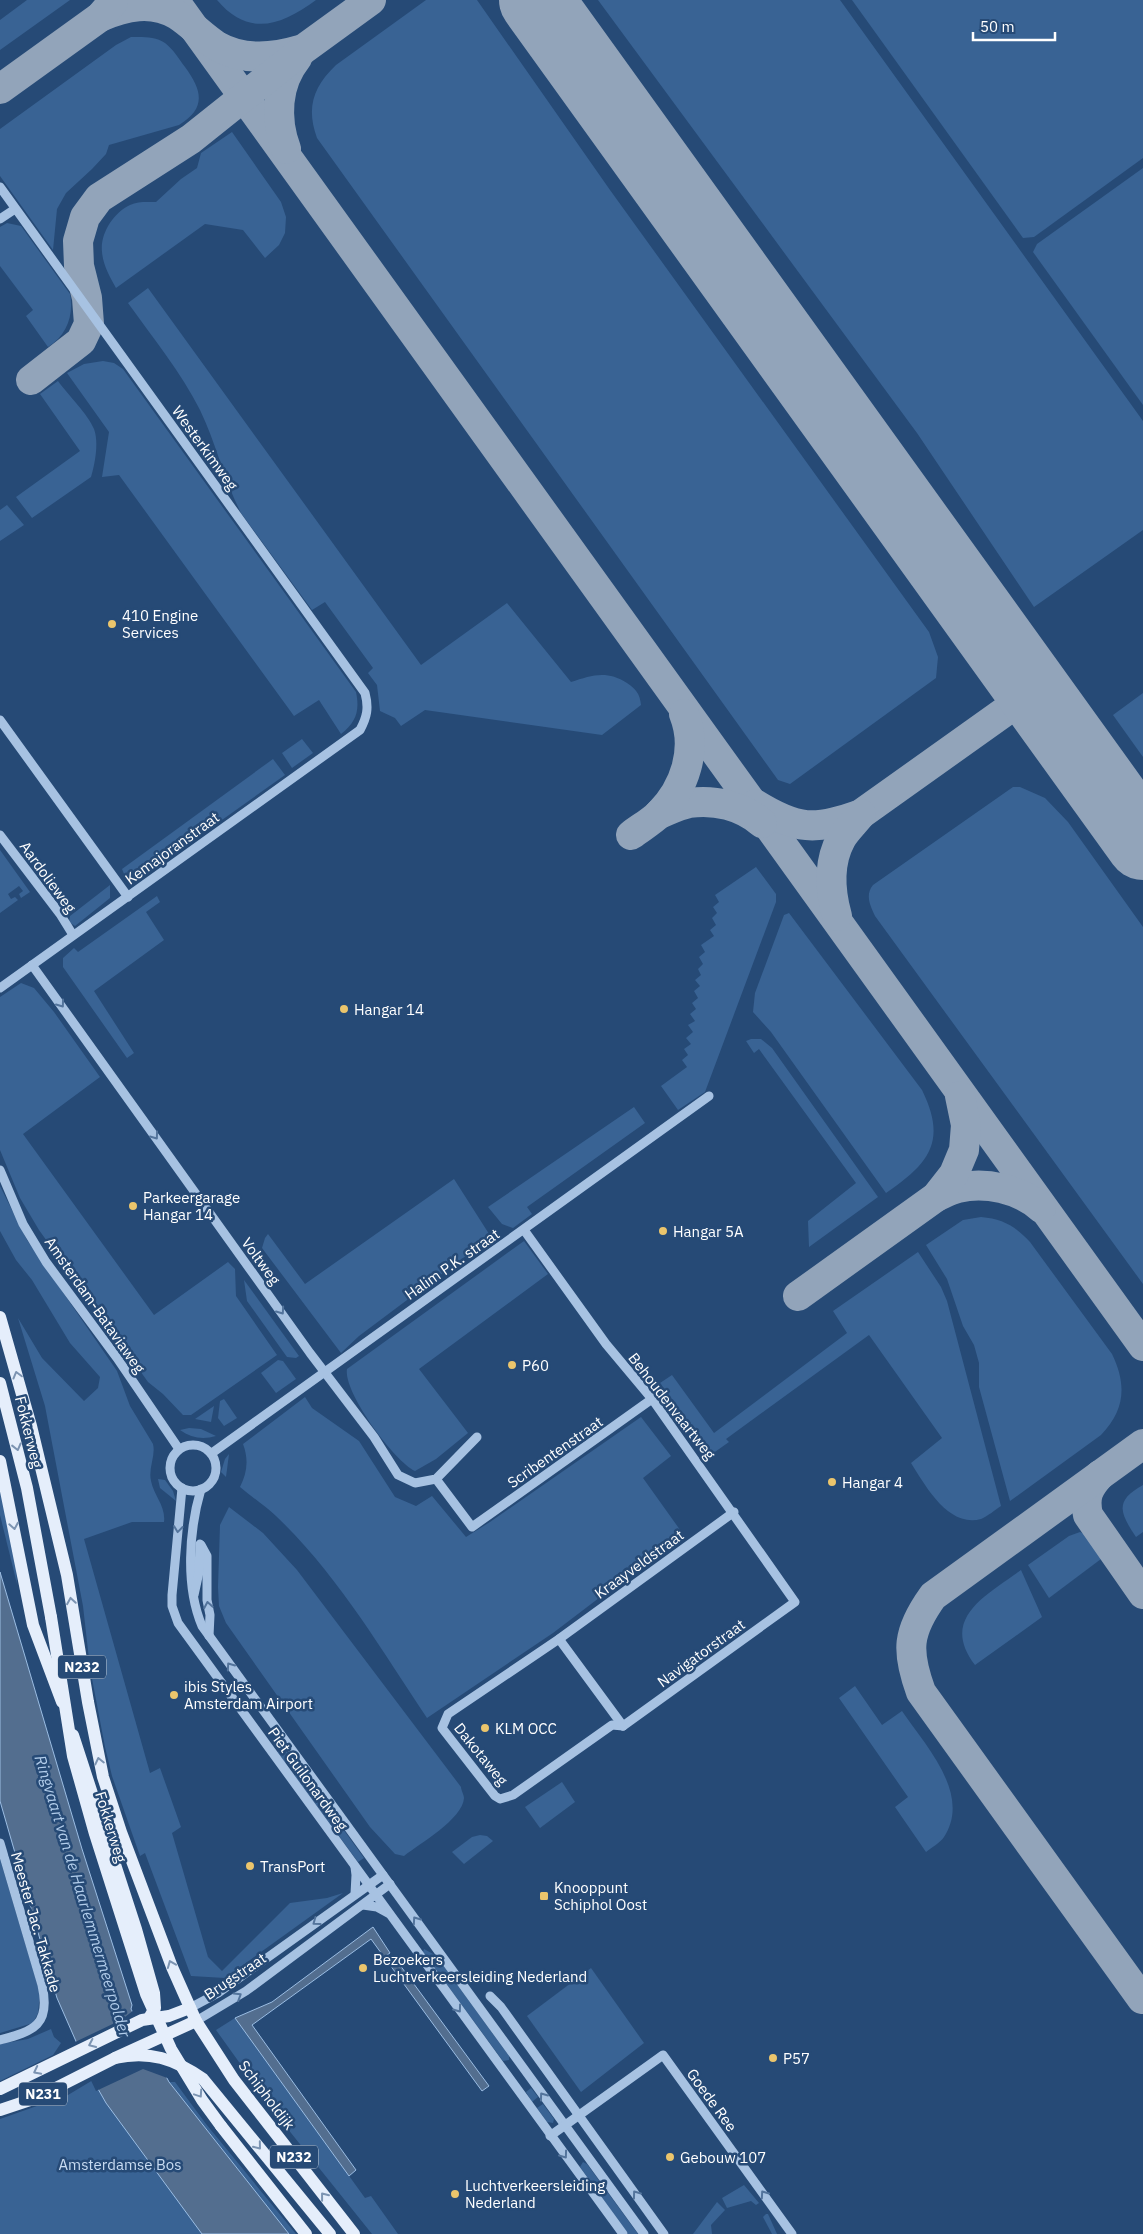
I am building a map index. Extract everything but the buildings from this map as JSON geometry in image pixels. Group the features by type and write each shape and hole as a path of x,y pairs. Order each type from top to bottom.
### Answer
{"main road":[{"name":"Fokkerweg","path":"0,1317 31,1426 65,1566 91,1721 103,1777 184,2011 196,2021"},
{"name":"Fokkerweg","path":"0,1382 27,1488 51,1616 73,1756 95,1834 146,1994 174,2056 221,2126 306,2234"},
{"name":"N232","path":"0,1461 32,1625 78,1751 154,1993 155,2008 146,2019"},
{"name":"N232","path":"154,1993 163,2005 184,2011"},
{"name":"Brugstraat","path":"0,2089 146,2019 184,2011"},
{"name":"Brugstraat","path":"0,2110 36,2098 152,2040 196,2021"},
{"name":"Schipholdijk","path":"196,2021 234,2080 354,2234"},
{"name":"N232","path":"115,2058 138,2054 159,2056 187,2068 203,2079 330,2234"}],"street":[{"name":"Westerkimweg","path":"0,188 364,693 368,703 367,716 360,730"},
{"path":"0,219 15,209"},
{"path":"0,720 128,897"},
{"name":"Kemajoranstraat","path":"0,988 360,730"},
{"name":"Aardolieweg","path":"0,835 60,914 73,936"},
{"name":"Voltweg","path":"32,965 325,1372 374,1437 398,1475 415,1483 436,1479"},
{"name":"Halim P.K. straat","path":"212,1453 709,1096"},
{"name":"Amsterdam-Bataviaweg","path":"0,1170 23,1224 46,1262 117,1358 179,1449"},
{"name":"Behoudenvaartweg","path":"524,1230 606,1344 652,1399 734,1512 795,1602"},
{"name":"Scribentenstraat","path":"436,1479 472,1527 652,1399"},
{"path":"436,1479 477,1437"},
{"path":"188,1445 196,1445 212,1453 216,1461 216,1470 209,1485 201,1490 192,1491 176,1484 170,1472 170,1464 179,1449 188,1445"},
{"name":"Piet Guilonardweg","path":"182,1488 172,1606 175,1616 187,1637 355,1867 370,1884 388,1913 623,2234"},
{"name":"Piet Guilonardweg","path":"201,1490 196,1508 190,1571 197,1613 209,1637 644,2234"},
{"name":"Kraayveldstraat","path":"559,1639 734,1512"},
{"path":"194,1532 208,1556 207,1600 210,1615 209,1637"},
{"name":"Piet Guilonardweg","path":"194,1598 199,1572 201,1544"},
{"name":"Navigatorstraat","path":"623,1726 795,1602"},
{"path":"559,1639 623,1726"},
{"name":"Dakotaweg","path":"559,1639 448,1714 442,1728 495,1796 500,1799 513,1795 612,1725 623,1726"},
{"name":"Meester Jac. Takkade","path":"0,1843 42,1985 45,2002 42,2019 36,2026 23,2034 0,2040"},
{"path":"355,1867 355,1894"},
{"name":"Brugstraat","path":"184,2011 218,1993 383,1875"},
{"name":"Brugstraat","path":"196,2021 246,1991 390,1884"},
{"path":"364,1904 388,1913"},
{"path":"414,1948 429,1938"},
{"path":"490,1996 499,2004 664,2234"},
{"name":"Goede Ree","path":"580,2116 663,2055 792,2234"},
{"path":"510,2080 524,2070"},
{"path":"550,2136 580,2116"}],"green space":[{"path":"27,0 70,0 0,50 0,20"},
{"path":"217,0 316,0 291,16 266,24 241,20 229,12"},
{"path":"426,0 477,0 610,190 929,632 938,657 936,678 790,784 778,780 317,138 312,108 317,90 328,73 336,65"},
{"path":"598,0 840,0 1143,421 1143,530 1034,607 917,433"},
{"path":"852,0 1143,0 1143,158 1034,237 1023,238"},
{"path":"131,37 157,39 171,48 195,83 199,98 198,105 188,119 179,125 109,145 106,154 66,193 57,209 53,250 0,176 0,129 116,45"},
{"path":"232,132 281,202 286,217 285,233 279,245 265,258 243,230 205,224 116,288 105,266 102,252 105,231 113,219 118,213 133,204 156,202 181,179 197,168 201,153"},
{"path":"1143,168 1143,405 1033,252 1037,244"},
{"path":"7,223 21,226 70,294 71,309 68,324 60,337 48,347 26,316 33,310 0,266 0,227"},
{"path":"148,288 421,665 507,603 571,682 599,675 613,676 627,683 635,690 639,695 641,705 602,735 425,710 401,726 395,718 380,711 377,685 368,673 373,668 325,602 312,610 241,513 200,410 166,355 128,303"},
{"path":"103,361 114,363 123,369 356,692 356,716 341,734 319,700 294,716 119,475 102,477 109,432 67,373 84,364"},
{"path":"58,381 83,411 94,429 96,453 94,466 91,477 32,518 16,497 80,451 40,394"},
{"path":"7,505 24,525 0,541 0,510"},
{"path":"1143,693 1143,757 1113,715"},
{"path":"302,739 313,753 292,768 282,753"},
{"path":"273,759 285,775 129,886 122,869"},
{"path":"1013,787 1020,787 1045,798 1068,822 1143,927 1143,1284 875,916 870,904 869,893 873,885"},
{"path":"0,850 30,892 21,898 19,894 23,891 19,886 8,894 11,899 15,897 18,900 0,913"},
{"path":"756,867 776,894 776,902 705,1092 678,1110 661,1086 687,1067 682,1060 688,1055 684,1049 691,1044 686,1038 693,1032 688,1025 695,1021 690,1014 696,1009 692,1003 698,998 694,991 700,986 695,980 701,975 698,969 703,964 699,957 705,952 701,945 714,936 710,930 716,925 712,918 717,913 713,907 719,902 715,895"},
{"path":"110,885 110,898 75,926 69,922 70,916"},
{"path":"157,896 160,902 146,912 164,940 94,991 134,1053 127,1058 63,967 63,958 74,948 78,952"},
{"path":"789,913 922,1090 929,1108 933,1123 933,1137 930,1149 914,1171 886,1193 771,1032 753,1012 755,993 784,915"},
{"path":"21,983 34,988 54,1012 100,1077 23,1134 154,1315 228,1262 235,1269 236,1296 277,1355 191,1415 183,1415 163,1394 148,1382 39,1230 20,1198 0,1150 0,997"},
{"path":"761,1039 772,1048 878,1197 809,1247 808,1221 856,1183 759,1049 754,1053 746,1041"},
{"path":"634,1107 645,1123 527,1207 532,1214 513,1228 502,1224 488,1207"},
{"path":"454,1179 491,1237 359,1336 341,1353 262,1248 265,1238 268,1234 305,1284"},
{"path":"0,1186 27,1240 117,1371 130,1406 153,1444 154,1453 150,1476 162,1506 164,1522 132,1522 84,1539 150,1773 160,1768 181,1827 172,1833 208,1957 222,1971 290,1903 327,1898 343,1893 225,1978 191,1976 145,1853 140,1856 112,1776 90,1668 83,1606 45,1406 18,1318 42,1358 84,1401 98,1388 100,1377 70,1343 32,1280 16,1260 0,1231"},
{"path":"981,1217 1008,1224 1030,1242 1112,1354 1120,1376 1121,1397 1119,1407 1109,1426 1101,1435 1010,1501 979,1387 979,1363 974,1345 963,1326 947,1279 926,1245 963,1220"},
{"path":"524,1241 548,1274 419,1369 468,1433 436,1459 415,1471 395,1454 361,1409 348,1380 347,1369"},
{"path":"918,1252 941,1287 947,1301 1001,1506 984,1518 969,1520 958,1517 948,1511 931,1493 911,1463 942,1438 869,1335 726,1439 729,1442 712,1454 660,1383 672,1375 714,1433 847,1333 833,1311"},
{"path":"244,1280 299,1356 296,1358 287,1357 247,1301"},
{"path":"278,1360 283,1361 296,1379 276,1393 261,1373"},
{"path":"305,1397 312,1408 359,1441 395,1497 416,1506 432,1496 466,1537 641,1417 671,1456 643,1478 683,1534 553,1633 427,1718 357,1613 319,1562 276,1516 240,1487 246,1466 243,1444"},
{"path":"224,1399 237,1418 224,1426 218,1418 220,1401"},
{"path":"214,1406 211,1422 195,1419"},
{"path":"189,1428 201,1429 216,1436 197,1438 180,1430"},
{"path":"229,1454 226,1477 221,1472 225,1459"},
{"path":"158,1479 165,1480 173,1491 176,1501 160,1488"},
{"path":"0,1483 15,1548 17,1584 0,1515"},
{"path":"1143,1485 1143,1532 1136,1537 1126,1521 1123,1508 1127,1496"},
{"path":"229,1507 263,1533 297,1570 461,1787 464,1798 462,1806 456,1814 449,1822 404,1856 395,1854 370,1827 226,1623 219,1606 218,1587 220,1525"},
{"path":"1080,1532 1090,1536 1105,1556 1049,1598 1028,1565 1069,1536"},
{"path":"1021,1570 1042,1617 975,1665 965,1648 962,1634 965,1621 972,1609 982,1599"},
{"path":"855,1686 882,1725 902,1711 933,1754 949,1787 952,1804 951,1821 944,1837 926,1852 895,1807 908,1797 839,1698"},
{"path":"284,1748 292,1758 285,1763 278,1752"},
{"path":"297,1770 301,1771 364,1858 358,1862 295,1776"},
{"path":"562,1782 575,1802 540,1828 525,1807"},
{"path":"487,1836 493,1841 464,1864 452,1852 472,1837"},
{"path":"0,1859 40,1993 38,2013 33,2023 0,2033"},
{"path":"424,1949 435,1955 440,1961 509,2056 509,2060 503,2061 423,1952"},
{"path":"591,1968 644,2043 581,2092 527,2016"},
{"path":"235,2018 365,2198 371,2196 398,2234 372,2234 279,2118 216,2030"},
{"path":"51,2029 54,2037 61,2043 53,2055 0,2081 0,2044 28,2039"},
{"name":"Amsterdamse Bos","path":"93,2080 264,2234 0,2234 0,2119 68,2095"},
{"path":"169,2082 175,2082 206,2124 296,2234 289,2234"},
{"path":"531,2088 538,2097 532,2102 526,2092"},
{"path":"543,2104 554,2119 553,2123 547,2122 537,2108"},
{"path":"583,2162 587,2164 638,2234 628,2234 580,2167"},
{"path":"744,2185 759,2203 756,2205 751,2201 727,2208 722,2198"},
{"path":"717,2202 725,2210 711,2225 712,2234 693,2234"},
{"path":"768,2214 777,2234 772,2234 763,2217"}],"water":[{"name":"Ringvaart van de Haarlemmermeerpolder","path":"0,1572 82,1849 132,2005 131,2009 169,2082 289,2234 202,2234 106,2103 93,2080 57,1998 0,1801"},
{"path":"373,1927 390,1953 384,1957 371,1939 252,2025 356,2170 349,2176 235,2018 272,2002"},
{"path":"397,1961 489,2086 482,2091 390,1965"}],"pier":[{"path":"134,2010 170,2079 143,2069 96,2091 73,2043 121,2020"}],"taxiway":[{"path":"174,0 1143,1346"},
{"path":"31,380 81,341 89,324 87,298 79,266 78,241 85,217 99,198 191,139 305,48 371,0"},
{"path":"0,89 100,17 113,2"},
{"path":"100,17 138,6 158,7 177,15 207,39 227,51 258,57 300,50"},
{"path":"286,149 280,126 281,90 290,68 297,58"},
{"path":"755,804 783,819 806,825 831,823 861,814 1007,710 1014,698 1017,687 1013,662"},
{"path":"1007,710 1026,706 1042,712 1053,719"},
{"path":"631,835 659,814 668,804 682,780 689,754 690,741 684,714"},
{"path":"659,814 685,804 709,802 737,808 762,823"},
{"path":"837,916 831,877 834,858 843,836 861,814"},
{"path":"798,1296 936,1197 954,1174 964,1150 966,1125 960,1096"},
{"path":"936,1197 958,1188 991,1186 1013,1191 1033,1201 1041,1208"},
{"path":"1142,1999 921,1692 911,1653 914,1631 918,1620 933,1596 1143,1444"},
{"path":"1100,1475 1088,1493 1086,1503 1088,1515 1143,1594"}],"runway":[{"path":"536,0 1143,843"}],"place":[{"name":"410 Engine Services","path":"112,624"},
{"name":"Hangar 14","path":"344,1009"},
{"name":"Parkeergarage Hangar 14","path":"133,1206"},
{"name":"Hangar 5A","path":"663,1231"},
{"name":"P60","path":"512,1365"},
{"name":"Hangar 4","path":"832,1482"},
{"name":"ibis Styles Amsterdam Airport","path":"174,1695"},
{"name":"KLM OCC","path":"485,1728"},
{"name":"TransPort","path":"250,1866"},
{"name":"Knooppunt Schiphol Oost","path":"544,1896"},
{"name":"Bezoekers Luchtverkeersleiding Nederland","path":"363,1968"},
{"name":"P57","path":"773,2058"},
{"name":"Gebouw 107","path":"670,2157"},
{"name":"Luchtverkeersleiding Nederland","path":"455,2194"}]}
